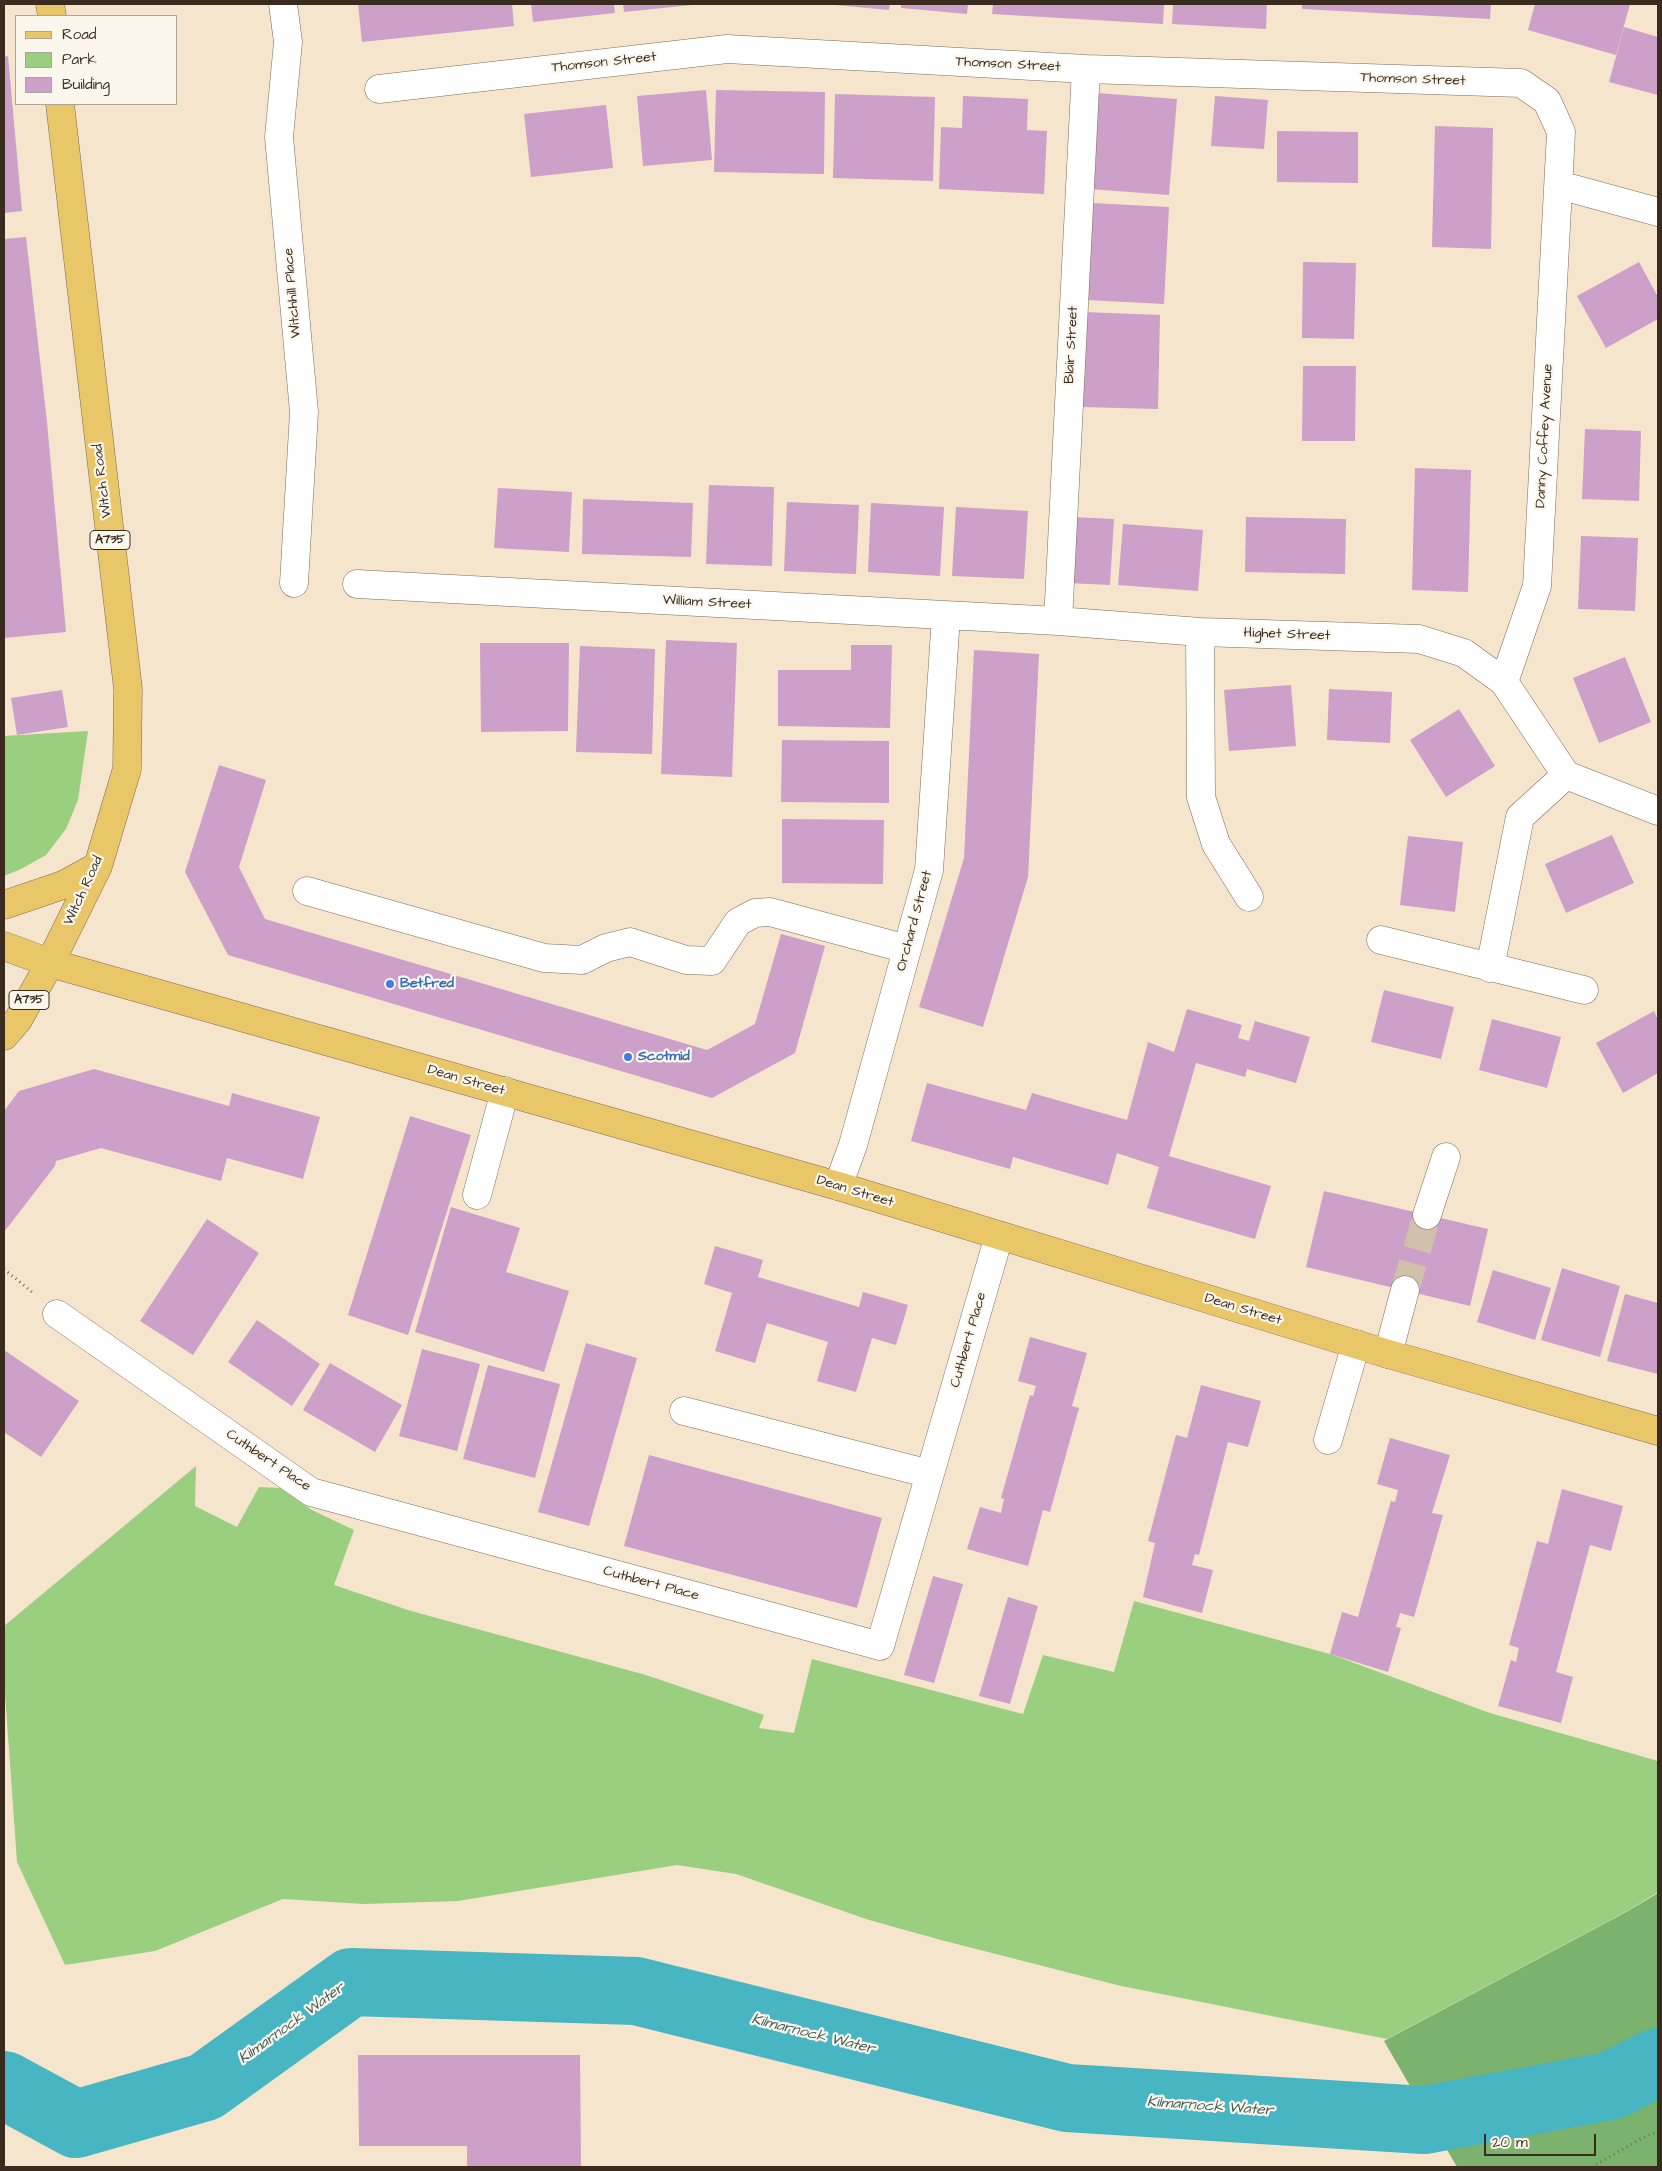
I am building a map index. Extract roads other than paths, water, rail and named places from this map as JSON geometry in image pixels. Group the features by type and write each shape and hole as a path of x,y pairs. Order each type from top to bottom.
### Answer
{"main road":[{"name":"Witch Road","path":"50,963 98,866 127,769 128,689 60,105"},
{"path":"4,904 63,885 98,866"},
{"name":"Dean Street","path":"4,946 50,963 838,1186 1388,1354 1658,1431"},
{"name":"A735","path":"4,1036 18,1020 50,963"}],"street":[{"name":"Witchhill Place","path":"283,4 288,42 279,137 304,412 294,583"},
{"name":"Thomson Street","path":"379,89 727,50 1086,70 1521,83 1547,101 1561,132 1559,185"},
{"name":"Blair Street","path":"1058,622 1086,70"},
{"path":"1559,185 1658,212"},
{"name":"Danny Coffey Avenue","path":"1504,682 1537,586 1559,185"},
{"name":"William Street","path":"356,584 1058,622"},
{"name":"Orchard Street","path":"838,1186 853,1145 929,870 946,616"},
{"name":"Highet Street","path":"1058,622 1200,632 1419,639 1464,653 1504,682"},
{"path":"1200,632 1201,797 1216,844 1249,896"},
{"path":"1504,682 1566,775 1658,811"},
{"path":"1490,968 1520,817 1566,775"},
{"path":"307,891 544,958 582,960 606,948 630,942 686,960 712,961 738,922 755,913 770,912 908,949"},
{"path":"1381,940 1584,990"},
{"path":"478,1195 504,1092"},
{"path":"1427,1215 1446,1157"},
{"name":"Cuthbert Place","path":"57,1314 311,1492 880,1646 999,1236"},
{"path":"1388,1354 1405,1290"},
{"path":"1328,1440 1356,1344"},
{"path":"684,1411 930,1474"}],"waterway":[{"name":"Kilmarnock Water","path":"4,2085 76,2124 205,2087 351,1982 636,1991 1067,2098 1424,2120 1610,2086 1658,2062"}],"tunnel":[{"path":"1405,1290 1427,1215"}],"place":[{"name":"Betfred","path":"390,984"},
{"name":"Scotmid","path":"628,1057"}]}
